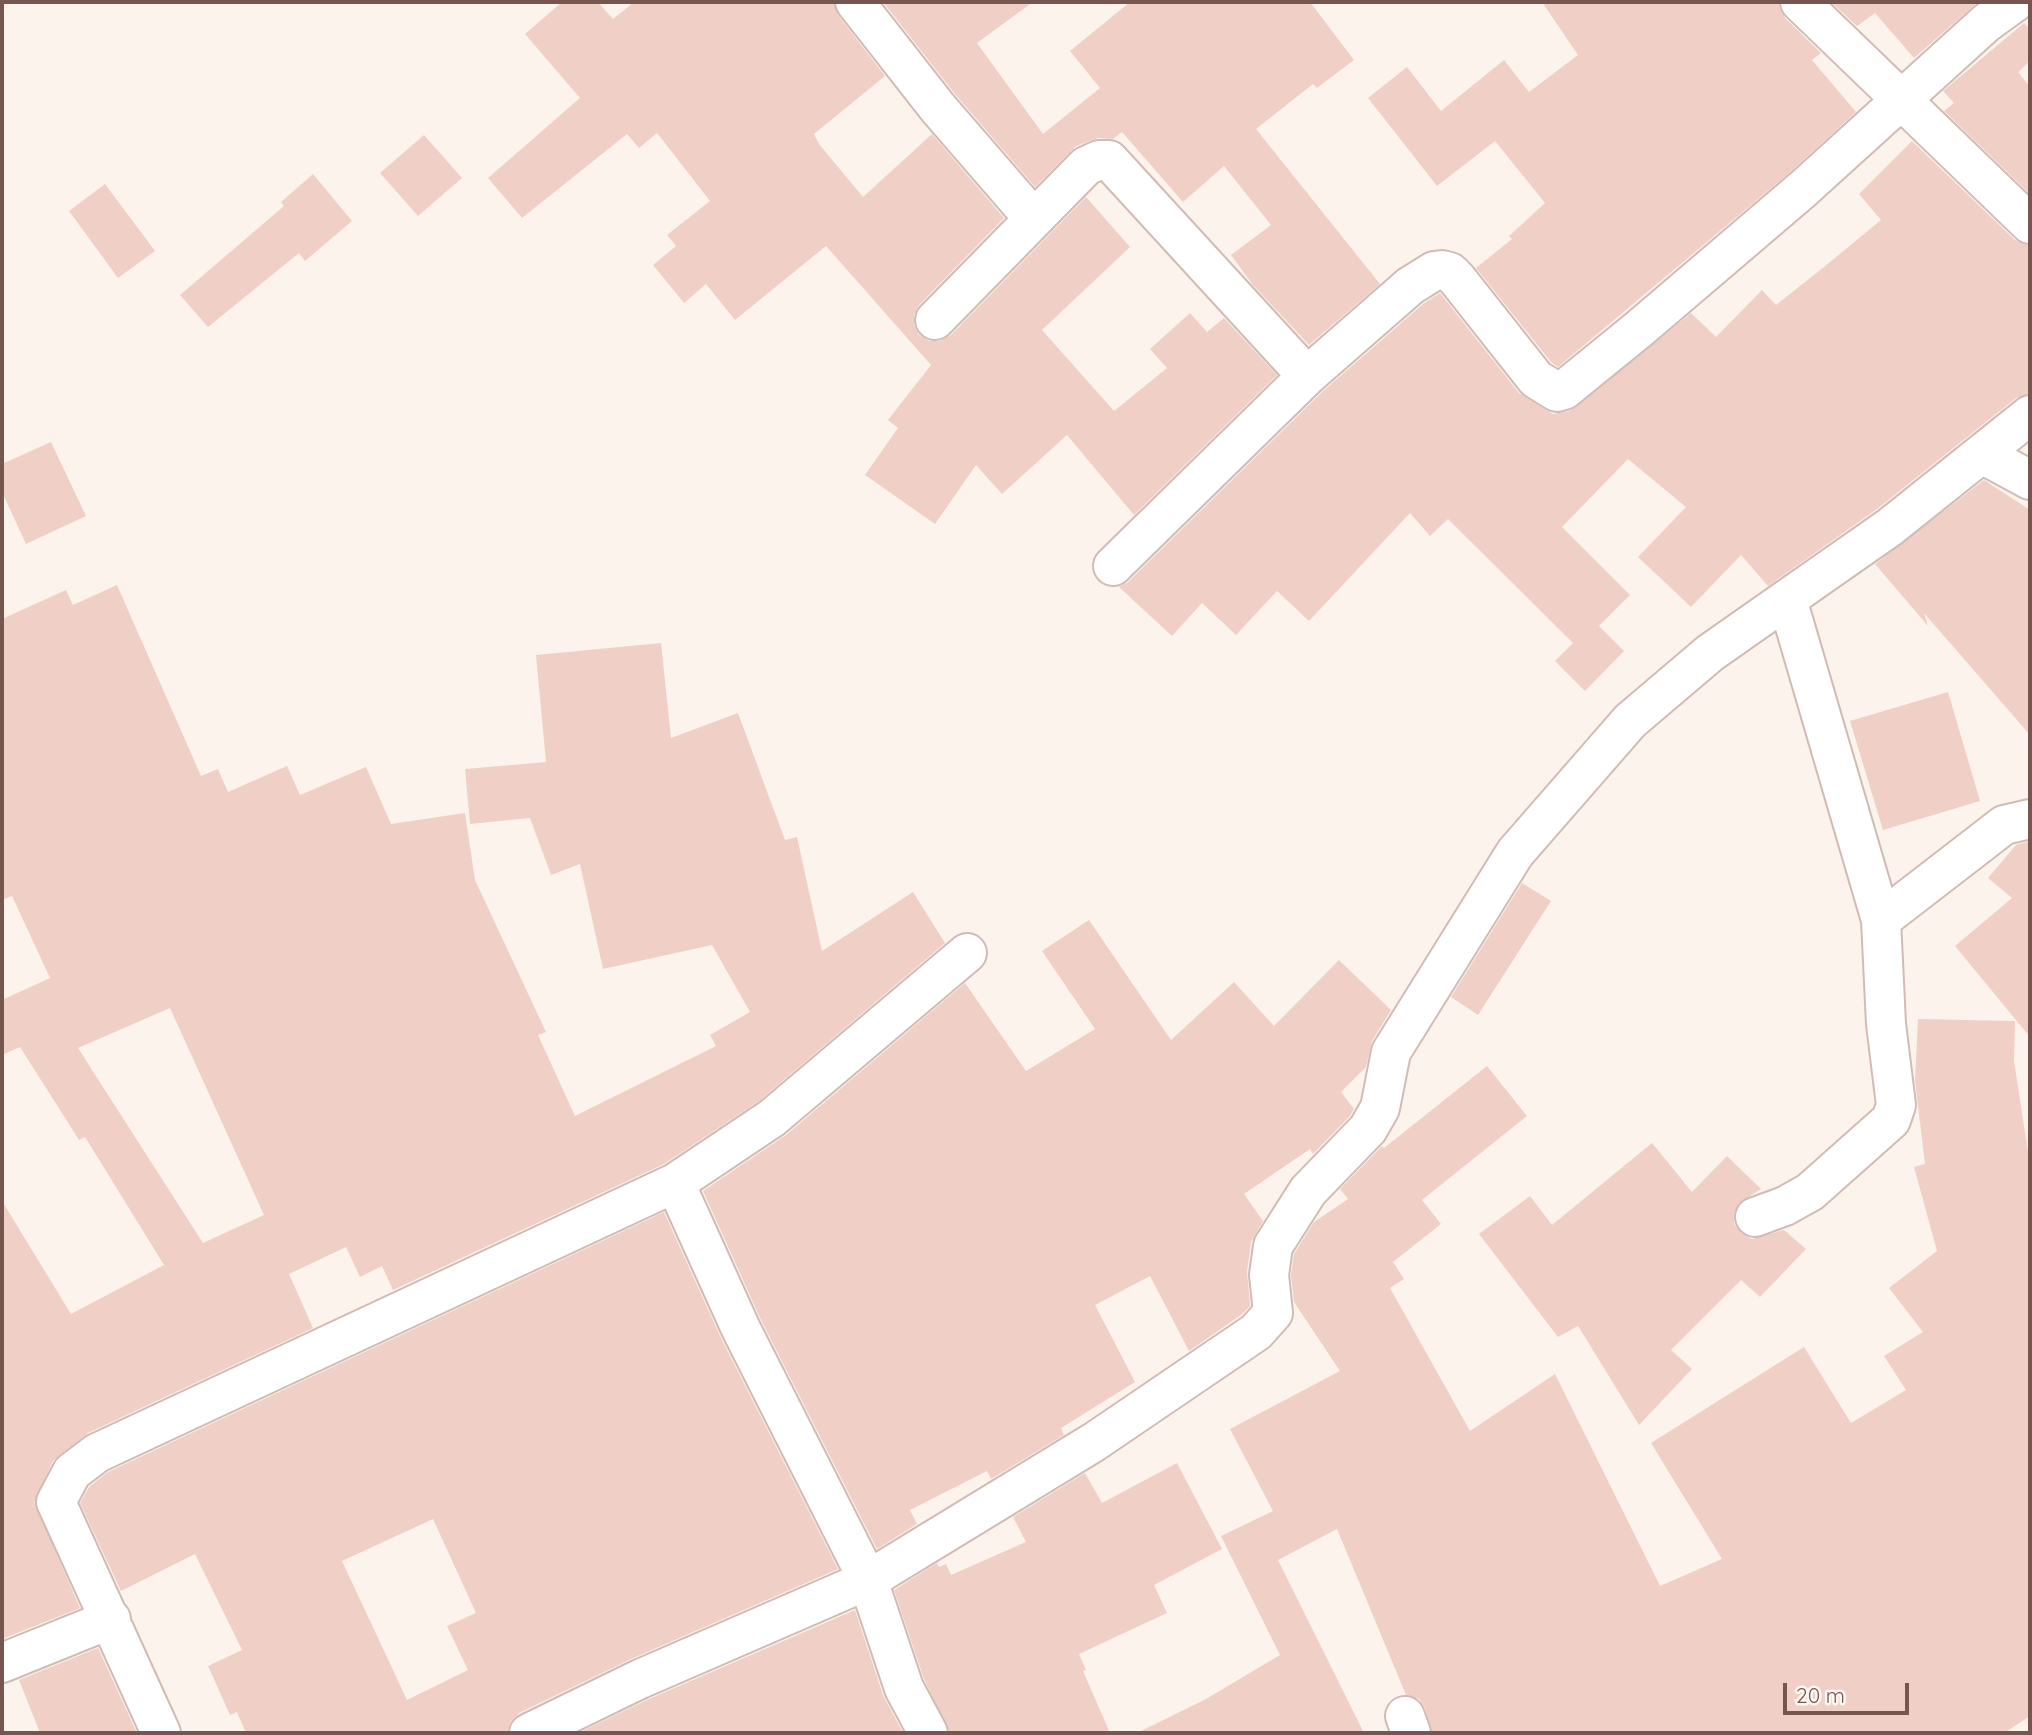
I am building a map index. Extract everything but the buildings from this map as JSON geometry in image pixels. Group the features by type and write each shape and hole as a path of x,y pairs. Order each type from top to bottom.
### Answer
{"street":[{"path":"855,2 938,108 1034,219"},
{"path":"1800,2 2030,224"},
{"path":"1113,566 1307,376 1410,286 1434,271 1442,270 1457,279 1536,379 1551,390 1564,390 1803,189 1986,23 2015,2"},
{"path":"935,320 1086,166 1098,160 1109,160 1307,376"},
{"path":"529,1733 640,1679 868,1580 1094,1442 1256,1332 1273,1313 1269,1275 1273,1246 1308,1191 1368,1129 1380,1108 1391,1052 1515,853 1630,721 1710,653 1890,527 2030,415"},
{"path":"1982,454 2030,480"},
{"path":"1755,1217 1785,1206 1810,1192 1891,1120 1896,1105 1896,1086 1886,1024 1881,920 1787,599"},
{"path":"1881,920 2004,825 2030,819"},
{"path":"161,1733 56,1502 72,1472 97,1453 675,1183 772,1118 967,953"},
{"path":"675,1183 741,1329 868,1580 904,1688 928,1733"},
{"path":"2,1663 111,1619"}]}
